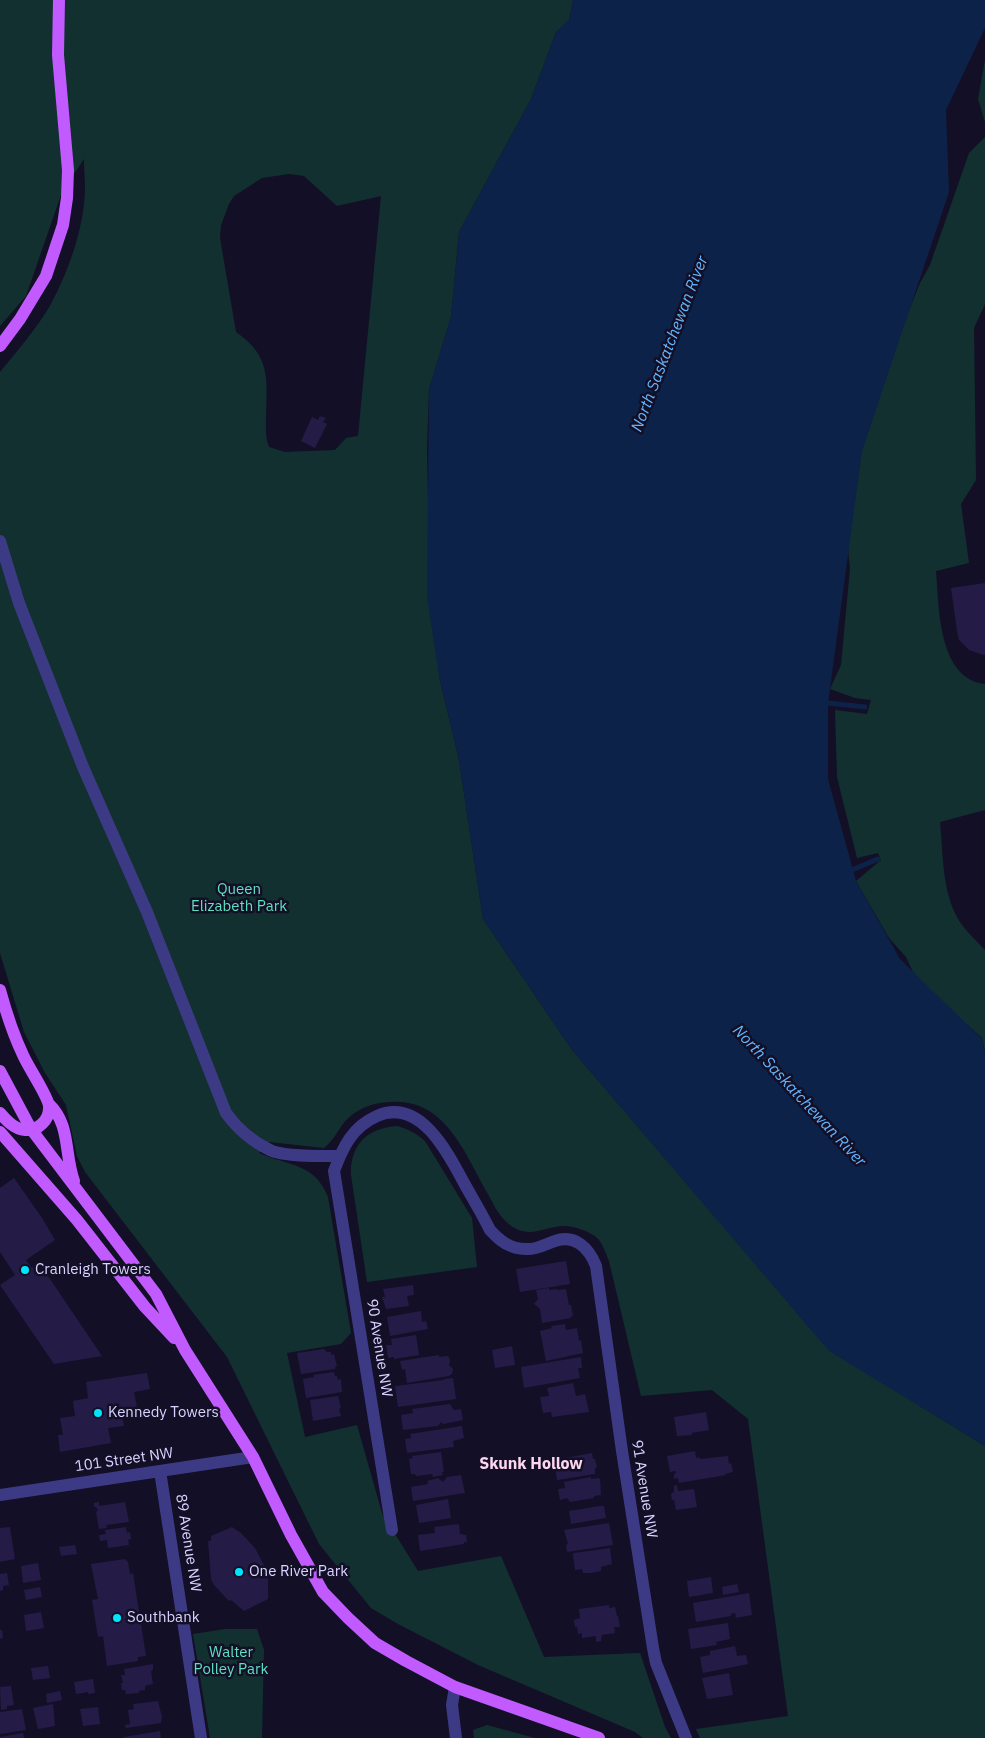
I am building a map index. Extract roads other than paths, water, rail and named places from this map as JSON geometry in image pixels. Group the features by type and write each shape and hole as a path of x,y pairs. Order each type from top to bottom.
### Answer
{"main road":[{"path":"0,346 20,319 46,276 63,225 67,198 68,170 58,55 59,0"},
{"path":"0,990 11,1029 19,1047 49,1104 62,1121 69,1160 79,1193"},
{"path":"0,1071 32,1129 156,1294 186,1350 252,1457 291,1535 323,1592 375,1643 455,1687 599,1738"},
{"path":"0,1113 8,1122 16,1127 24,1130 32,1129 41,1125 46,1120 49,1113 49,1104"},
{"path":"0,1132 77,1220 145,1307 186,1350"}],"street":[{"path":"0,541 19,603 83,767 147,912 226,1113 246,1134 271,1151 309,1156 340,1156"},
{"name":"91 Avenue NW","path":"340,1156 351,1135 369,1119 380,1114 393,1113 415,1118 432,1131 447,1151 490,1230 506,1245 527,1250 538,1248 556,1240 565,1239 574,1240 588,1250 596,1266 622,1451 656,1663 686,1738"},
{"name":"90 Avenue NW","path":"340,1156 334,1171 392,1530"},
{"name":"101 Street NW","path":"0,1495 252,1457"},
{"name":"89 Avenue NW","path":"160,1471 202,1738"},
{"path":"455,1687 452,1705 456,1738"}],"water":[{"name":"North Saskatchewan River","path":"573,0 985,0 985,28 946,110 949,192 862,451 828,703 828,779 856,881 900,959 982,1039 985,1051 985,1446 829,1351 572,1050 483,919 459,760 439,676 427,597 429,389 451,317 459,232 531,99 556,32 569,20"}],"waterway":[{"path":"828,703 865,707"},
{"path":"852,870 878,859"}],"place":[{"name":"Cranleigh Towers","path":"25,1270"},
{"name":"Kennedy Towers","path":"98,1413"},
{"name":"One River Park","path":"239,1572"},
{"name":"Southbank","path":"117,1618"}],"district":[{"name":"Skunk Hollow","path":"531,1464"}],"park label":[{"name":"Queen Elizabeth Park","path":"239,898"},
{"name":"Walter Polley Park","path":"231,1662"}]}
